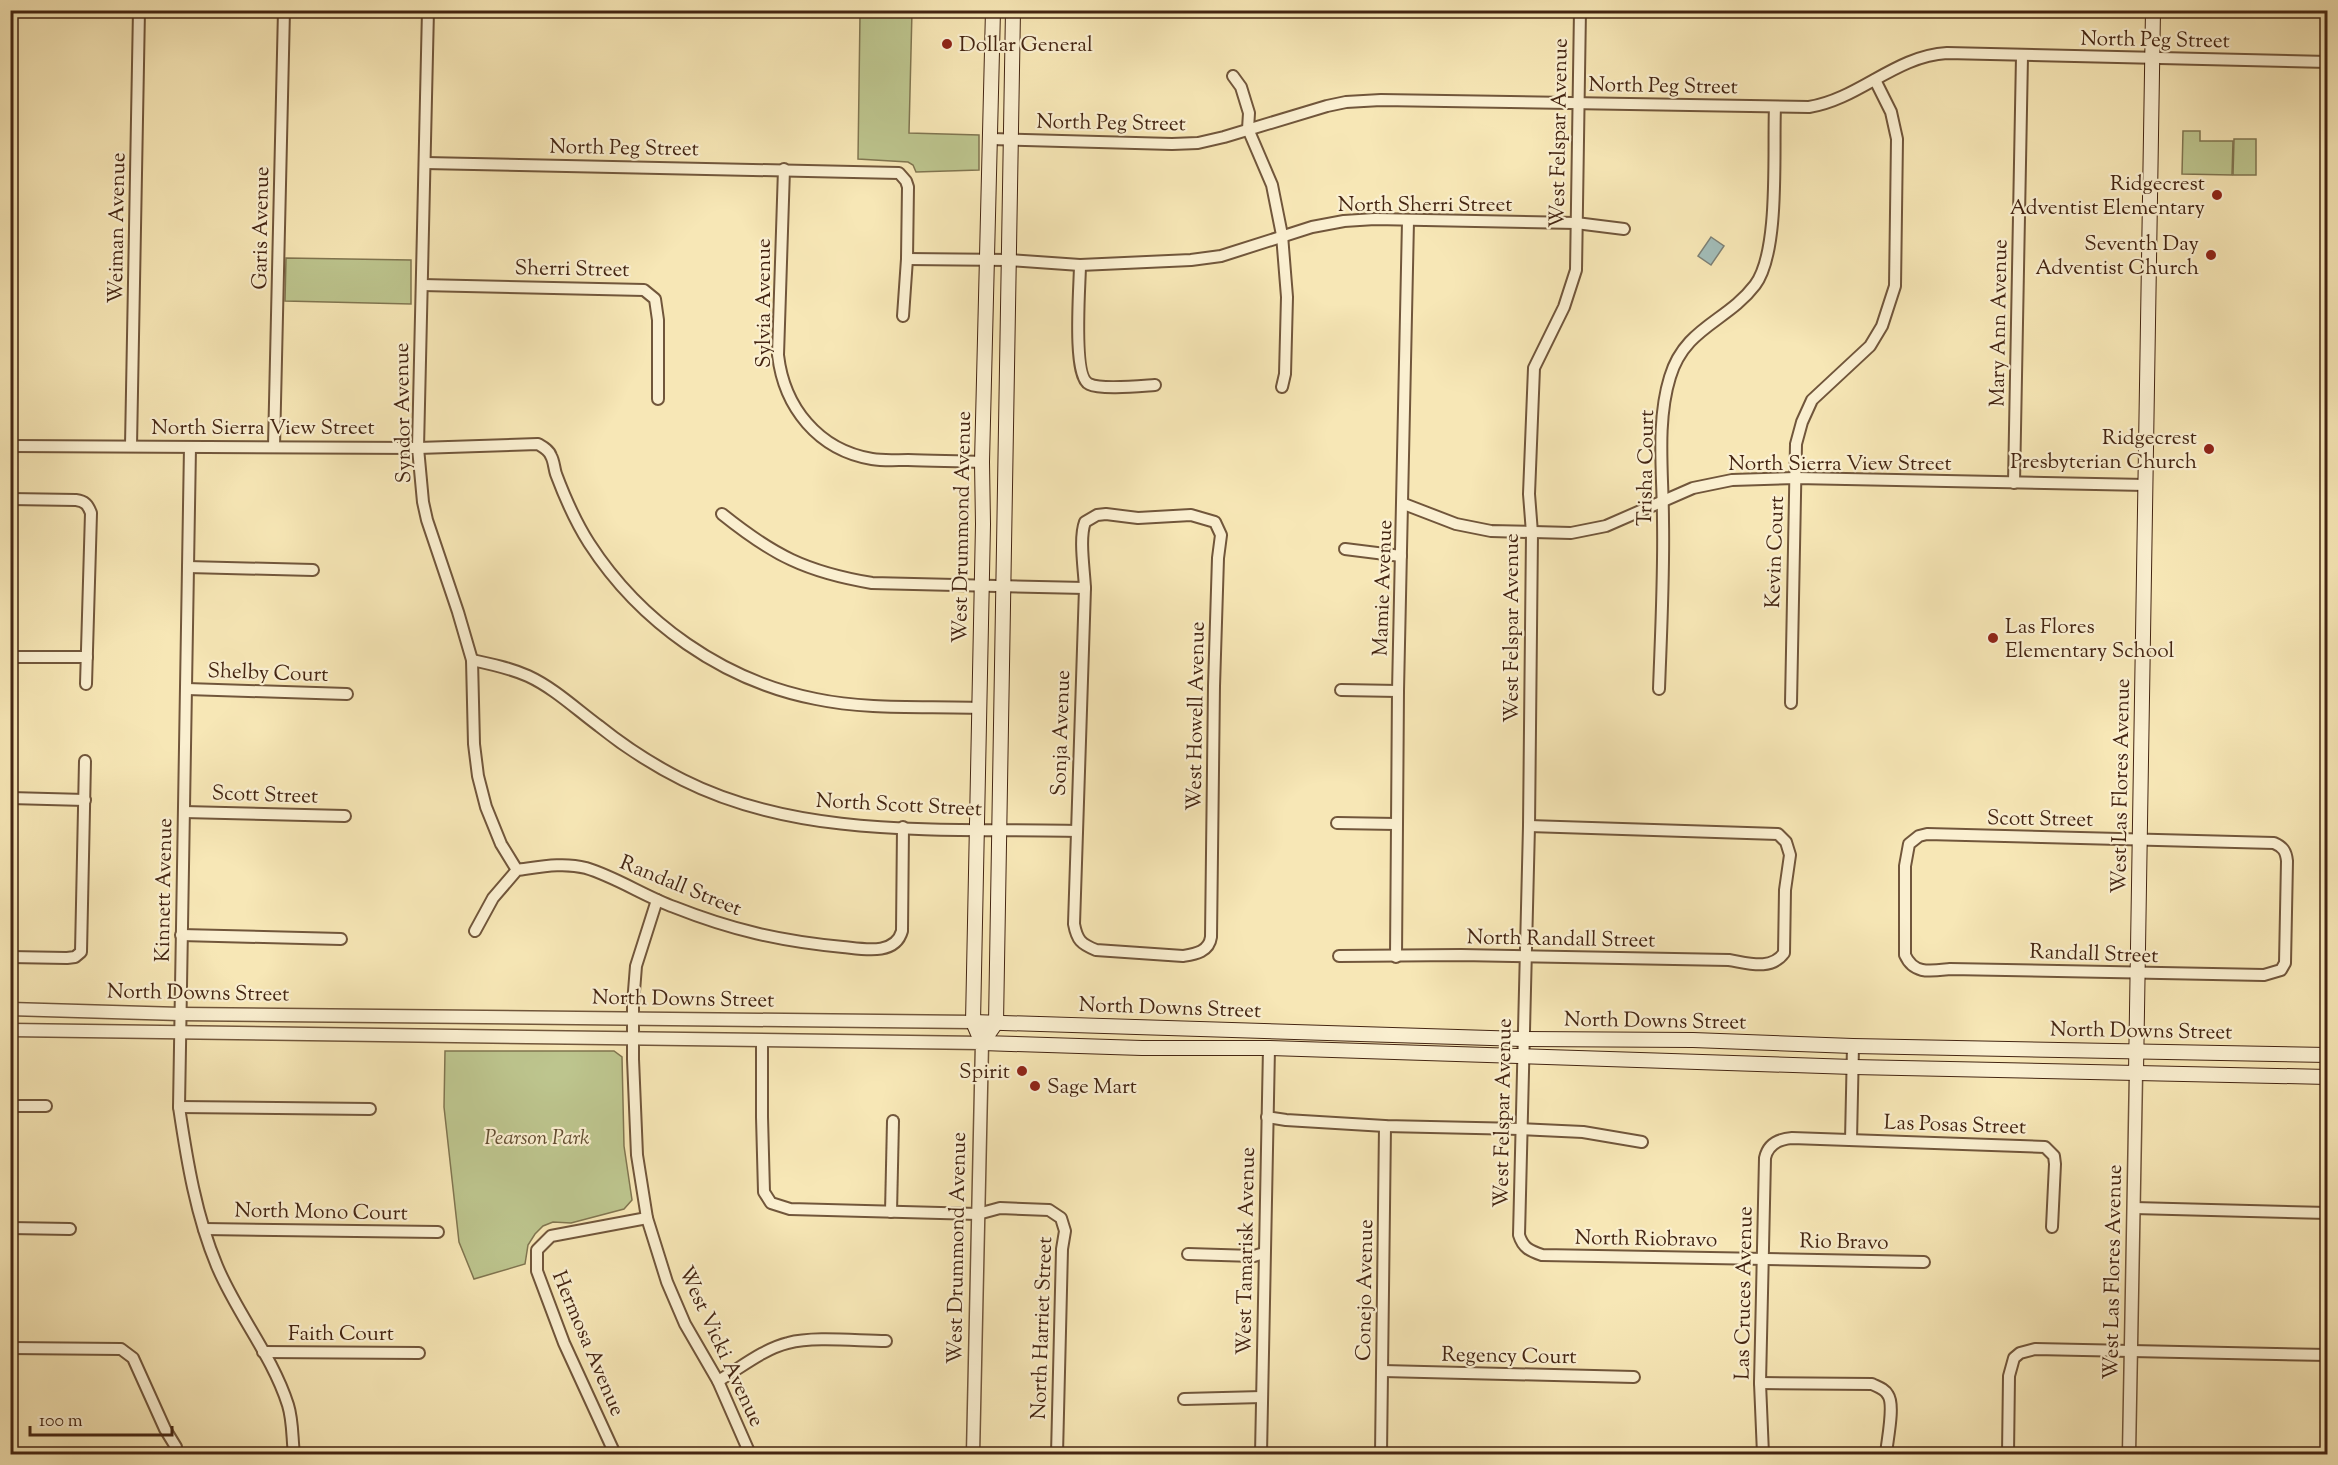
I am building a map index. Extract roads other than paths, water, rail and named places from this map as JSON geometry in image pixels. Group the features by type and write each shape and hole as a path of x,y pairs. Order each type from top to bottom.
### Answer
{"main road":[{"name":"West Drummond Avenue","path":"982,1043 973,1022 982,586 982,462 993,10"},
{"path":"1009,260 1013,10"},
{"name":"West Las Flores Avenue","path":"2136,1073 2153,10"},
{"name":"West Drummond Avenue","path":"996,1023 1009,260"},
{"name":"North Downs Street","path":"973,1022 1523,1039 1694,1040 1853,1046 2328,1055"},
{"path":"982,1043 996,1023"},
{"name":"North Downs Street","path":"982,1043 1269,1048 1853,1067 2328,1077"}],"street":[{"name":"Weiman Avenue","path":"131,446 139,10"},
{"name":"Garis Avenue","path":"274,446 284,10"},
{"name":"Syndor Avenue","path":"428,10 418,448 423,501 472,660 474,744 478,777 486,807 501,844 517,870"},
{"name":"West Felspar Avenue","path":"1530,1251 1522,1244 1519,1235 1529,826 1532,533 1529,494 1534,368 1569,295 1576,270 1580,10"},
{"name":"North Peg Street","path":"991,139 1185,144 1215,139 1346,102 1413,99 1775,107 1828,104 1904,63 1934,54 2328,62"},
{"name":"Mary Ann Avenue","path":"2014,483 2022,56"},
{"path":"1233,76 1241,87 1248,113 1248,129 1272,185 1282,235 1287,297 1285,374 1282,387"},
{"name":"Kevin Court","path":"1791,703 1796,444 1802,422 1812,400 1870,346 1886,316 1895,286 1897,139 1891,112 1875,80"},
{"name":"Trisha Court","path":"1659,689 1664,566 1662,426 1665,395 1678,356 1704,327 1742,300 1756,284 1765,264 1772,221 1775,107"},
{"name":"North Peg Street","path":"425,163 895,173 903,176 908,187 908,259"},
{"name":"Sylvia Avenue","path":"784,170 778,355 786,393 797,413 812,430 830,444 851,454 873,459 982,462"},
{"name":"North Sherri Street","path":"908,259 1009,260 1080,264 1191,260 1221,256 1282,235 1344,221 1576,223 1624,229"},
{"name":"Mamie Avenue","path":"1396,957 1398,692 1404,504 1408,221"},
{"path":"903,316 908,259"},
{"path":"1080,264 1079,359 1084,379 1089,384 1112,387 1155,385"},
{"name":"Sherri Street","path":"422,285 644,290 655,299 658,320 658,399"},
{"name":"North Sierra View Street","path":"10,446 418,448 538,444 548,452 569,509 590,544 616,579 639,605 674,635 717,663 775,688 815,699 849,704 979,708"},
{"name":"Kinnett Avenue","path":"190,447 179,1107 194,1195 204,1230 230,1295 263,1352 288,1405 294,1455"},
{"name":"North Sierra View Street","path":"1404,504 1456,524 1491,531 1571,533 1606,526 1663,499 1693,488 1724,481 1758,478 2146,486"},
{"path":"10,499 76,500 83,501 89,507 91,513 86,684"},
{"path":"722,514 774,552 816,572 872,583 1084,588"},
{"name":"Sonja Avenue","path":"1080,941 1076,936 1074,924 1084,588 1084,556 1081,539 1084,526 1090,518 1106,514 1138,518 1191,514 1210,520"},
{"name":"West Howell Avenue","path":"1080,941 1096,950 1183,956 1197,954 1210,943 1214,686 1221,535 1218,527 1210,520"},
{"path":"1345,549 1401,556"},
{"path":"188,567 313,570"},
{"path":"10,657 87,657"},
{"name":"North Scott Street","path":"472,660 530,676 641,756 685,780 731,800 779,814 828,823 1077,831"},
{"name":"Shelby Court","path":"187,689 347,694"},
{"path":"1341,690 1398,692"},
{"path":"10,957 67,958 75,957 81,952 86,761"},
{"path":"10,798 85,800"},
{"name":"Scott Street","path":"184,812 345,816"},
{"path":"1337,823 1396,824"},
{"name":"North Randall Street","path":"1339,956 1461,955 1729,960 1758,965 1774,962 1785,953 1785,890 1790,855 1786,842 1778,834 1529,826"},
{"name":"Randall Street","path":"517,870 551,865 586,868 657,900 736,930 806,943 891,948 900,937 903,827"},
{"name":"Scott Street","path":"1908,962 1904,948 1906,849 1919,836 1927,834 2274,843 2281,846 2286,853 2287,861 2286,954 2281,970"},
{"path":"476,931 493,898 517,870"},
{"name":"West Vicki Avenue","path":"657,900 636,966 633,1019 637,1155 647,1218 668,1282 685,1324 718,1381 750,1455"},
{"path":"181,935 341,939"},
{"name":"Randall Street","path":"1908,962 1924,971 1950,969 2264,975 2281,970"},
{"name":"North Downs Street","path":"10,1009 180,1014 973,1022"},
{"name":"North Downs Street","path":"10,1030 982,1043"},
{"path":"762,1041 764,1192 771,1203 781,1208 978,1214"},
{"name":"West Drummond Avenue","path":"973,1455 982,1043"},
{"path":"1851,1140 1853,1046"},
{"name":"West Tamarisk Avenue","path":"1261,1455 1269,1048"},
{"name":"West Las Flores Avenue","path":"2129,1455 2136,1073"},
{"path":"10,1106 46,1106"},
{"path":"179,1107 370,1109"},
{"path":"1267,1117 1385,1126 1521,1128 1583,1132 1642,1142"},
{"path":"891,1212 893,1120"},
{"name":"Conejo Avenue","path":"1381,1455 1385,1126"},
{"name":"Las Posas Street","path":"1780,1140 1792,1138 2045,1148 2054,1156 2055,1164 2052,1227"},
{"name":"Las Cruces Avenue","path":"1763,1455 1760,1383 1765,1158 1769,1148 1780,1140"},
{"name":"North Harriet Street","path":"978,1214 1000,1208 1049,1210 1061,1218 1065,1231 1062,1249 1057,1455"},
{"path":"2134,1208 2328,1213"},
{"name":"Hermosa Avenue","path":"615,1455 568,1352 537,1271 537,1250 551,1236 647,1218"},
{"path":"10,1228 70,1229"},
{"name":"North Mono Court","path":"204,1230 438,1232"},
{"name":"North Riobravo","path":"1530,1251 1542,1255 1763,1259"},
{"path":"1188,1254 1254,1256 1264,1253"},
{"name":"Rio Bravo","path":"1763,1259 1923,1262"},
{"path":"718,1381 787,1343 802,1340 886,1341"},
{"path":"10,1348 121,1349 133,1358 165,1429 176,1447 177,1455"},
{"path":"2008,1455 2008,1387 2011,1364 2020,1353 2035,1349 2328,1355"},
{"name":"Faith Court","path":"263,1352 418,1353"},
{"name":"Regency Court","path":"1383,1371 1634,1377"},
{"path":"1760,1383 1872,1384 1883,1389 1889,1396 1891,1404 1886,1455"},
{"path":"1184,1399 1262,1398"}],"water":[{"path":"1711,237 1724,246 1711,265 1698,256"}],"place":[{"name":"Dollar General","path":"947,44"},
{"name":"Ridgecrest Adventist Elementary","path":"2217,195"},
{"name":"Seventh Day Adventist Church","path":"2211,255"},
{"name":"Ridgecrest Presbyterian Church","path":"2209,449"},
{"name":"Las Flores Elementary School","path":"1993,638"},
{"name":"Spirit","path":"1022,1071"},
{"name":"Sage Mart","path":"1035,1086"}],"park label":[{"name":"Pearson Park","path":"537,1137"}]}
